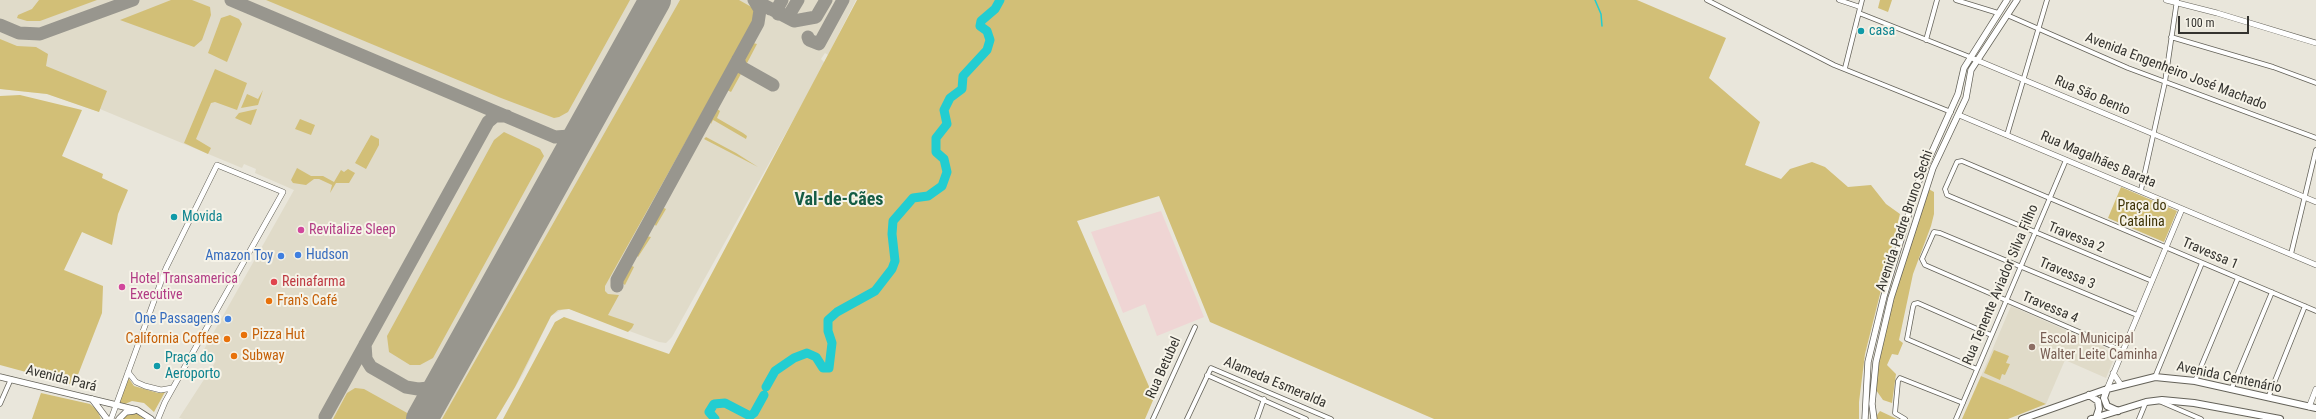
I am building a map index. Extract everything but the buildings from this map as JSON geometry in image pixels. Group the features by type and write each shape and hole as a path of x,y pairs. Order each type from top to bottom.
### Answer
{"main road":[{"name":"Avenida Padre Bruno Sechi","path":"1865,419 1868,362 1886,287 1925,165 1951,112 1958,94 1964,68 2007,0"},
{"name":"Avenida Padre Bruno Sechi","path":"1874,419 1872,404 1876,362 1892,293 1933,168 1959,114 1968,91 1972,70 1977,60 2017,0"},
{"name":"Avenida Pará","path":"0,376 136,410 151,419"},
{"name":"Avenida Centenário","path":"2022,419 2107,389 2155,378 2195,381 2313,407"},
{"path":"2107,389 2104,398 2107,406 2118,411"},
{"path":"2089,395 2098,401 2099,409 2094,419"},
{"path":"92,399 107,419"},
{"path":"2094,419 2146,402 2157,400 2180,401 2280,419"},
{"path":"119,419 126,412 136,410"}],"street":[{"path":"1707,0 1828,62 1951,112"},
{"path":"1839,0 1860,7"},
{"path":"1844,68 1862,0"},
{"path":"1926,40 1937,0"},
{"path":"1956,0 1998,13"},
{"path":"2007,135 2040,29 2047,0"},
{"path":"2166,0 2177,1 2316,43"},
{"path":"2141,190 2165,82 2177,1"},
{"name":"Rua São Bento","path":"1859,13 1970,57 2316,202"},
{"name":"Avenida Engenheiro José Machado","path":"2006,15 2128,68 2316,138"},
{"path":"2171,36 2274,67 2316,83"},
{"name":"Rua Magalhães Barata","path":"1959,114 2316,265"},
{"path":"2291,254 2316,150"},
{"name":"Rua Tenente Aviador Silva Filho","path":"1956,419 2066,160"},
{"name":"Travessa 2","path":"1962,161 1959,161 1956,164 1945,189 1947,195 2152,282"},
{"name":"Travessa 1","path":"1962,161 2166,247 2202,264 2316,311"},
{"path":"112,419 166,268 217,165 283,192 173,387 158,419"},
{"path":"2107,389 2182,209"},
{"name":"Travessa 3","path":"1925,265 1922,259 1933,234 1937,232 2138,316"},
{"path":"2155,378 2202,264"},
{"name":"Travessa 4","path":"1925,265 2123,351"},
{"path":"2195,381 2238,278"},
{"path":"2231,390 2272,292"},
{"path":"1977,370 1907,339 1914,304 1918,303 1991,335"},
{"path":"2268,398 2305,306"},
{"name":"Rua Betubel","path":"1153,419 1195,327"},
{"name":"Alameda Esmeralda","path":"1306,419 1207,375 1210,368 1331,419"},
{"path":"128,372 136,382 145,386 161,390 173,387"},
{"path":"2113,374 2120,385"},
{"path":"1187,419 1207,375"},
{"path":"1905,419 1895,413 1898,381 1904,378 1963,403"},
{"path":"0,404 11,379"},
{"path":"2313,407 2316,389"},
{"path":"1273,404 1276,396"},
{"path":"1257,419 1264,400"},
{"path":"2157,400 2200,419"},
{"path":"2139,419 2146,402"}],"shaded area":[{"path":"0,0 856,0 828,55 825,53 821,59 825,63 672,337 666,343 659,342 570,309 563,309 551,316 523,374 496,419 183,419 179,418 216,361 202,353 294,190 255,173 256,169 244,164 242,168 100,109 99,112 47,94 0,89"},
{"path":"1161,211 1204,317 1157,336 1145,304 1123,313 1091,232"},
{"name":"Escola Municipal Walter Leite Caminha","path":"2011,306 2104,347 2106,350 2116,354 2106,378 2065,360 2046,404 1981,376"}],"green space":[{"path":"39,0 97,0 40,21 27,21 17,18 18,15 32,9"},
{"path":"171,0 192,0 210,7 211,15 202,40 194,47 120,20"},
{"path":"266,0 630,0 568,112 554,118 501,98"},
{"path":"680,0 739,0 755,9 756,16 605,286 605,291 608,294 619,295 608,315 634,324 632,328 628,332 569,309 558,310 551,316 515,387 496,419 442,419"},
{"path":"857,0 1637,0 1726,38 1709,78 1760,122 1745,165 1781,179 1790,169 1812,162 1825,167 1848,187 1871,185 1886,204 1900,214 1865,354 1859,402 1859,419 1434,419 1210,322 1159,196 1077,221 1154,398 1145,419 503,419 555,322 564,317 669,354"},
{"path":"1880,0 1892,0 1888,12 1878,8"},
{"path":"230,15 239,19 242,24 227,62 208,53 221,18"},
{"path":"0,39 17,46 36,47 48,54 46,66 107,91 99,112 47,94 0,89"},
{"path":"753,43 757,44 746,65 742,61"},
{"path":"215,69 247,83 237,110 215,102 211,103 196,139 211,148 208,154 184,143"},
{"path":"737,71 742,72 731,92 727,90"},
{"path":"263,90 258,105 241,108 247,94 258,99"},
{"path":"20,95 82,110 62,156 103,174 102,178 128,190 118,214 112,245 82,232 64,270 103,286 102,313 74,385 0,365 0,96"},
{"path":"257,109 251,125 235,118 239,113"},
{"path":"717,109 720,111 717,118 743,133 747,136 746,139 713,120 711,124 710,120"},
{"path":"300,119 315,125 311,135 295,129"},
{"path":"504,132 540,149 544,156 433,358 420,365 410,365 389,352 387,336 494,140"},
{"path":"371,135 379,139 379,145 366,169 355,163"},
{"path":"706,137 736,153 758,167 704,139"},
{"path":"297,168 311,176 323,176 334,182 341,170 344,172 348,169 355,173 349,183 336,183 330,193 332,185 319,179 314,179 306,185 293,183 291,180"},
{"path":"1925,187 1934,192 1934,214 1913,274 1899,340 1903,343 1898,355 1892,354 1887,365 1896,374 1892,403 1883,400 1876,390 1875,376 1886,320"},
{"name":"Praça do Catalina","path":"2121,187 2177,211 2164,242 2108,218"},
{"path":"662,207 666,209 656,226 653,222"},
{"path":"646,236 651,237 638,257 636,255"},
{"path":"630,265 634,267 625,285 621,282"},
{"path":"1994,350 2009,356 2006,363 2010,364 2005,375 2002,374 2000,380 1984,373"},
{"path":"1981,376 2046,404 2008,419 1962,419"},
{"path":"128,377 134,386 158,393 165,392 154,412 144,403 132,401 125,404 119,403"},
{"path":"355,388 364,389 409,414 406,419 333,419 347,393"},
{"path":"41,393 90,404 97,410 101,419 32,419"},
{"path":"1880,411 1897,419 1874,419"},
{"path":"132,413 137,414 144,419 122,419 126,415"}],"waterway":[{"path":"766,387 775,371 794,358 807,353 816,357 823,368 829,368 832,343 828,331 828,320 837,312 875,291 892,269 895,261 892,234 893,221 913,198 928,196 942,186 947,172 944,159 936,152 936,138 947,124 944,110 950,98 962,89 963,76 987,50 990,40 987,31 980,26 981,21 995,9 1000,0"},
{"path":"1595,0 1601,14 1602,26"},
{"path":"715,419 709,412 714,404 725,403 750,416 754,413 764,395"}],"taxiway":[{"path":"0,25 19,33 40,34 133,0"},
{"path":"231,0 555,137 570,136 584,129"},
{"path":"754,0 794,21 816,17 826,0"},
{"path":"617,286 617,280 758,23 760,10 754,0"},
{"path":"770,9 777,9 782,0"},
{"path":"778,14 789,15 798,0"},
{"path":"808,37 809,40 819,44 843,0"},
{"path":"738,59 741,67 773,85"},
{"path":"325,417 488,122 495,116 507,116"},
{"path":"365,344 366,359 371,367 406,387 418,389 429,388 446,377"}],"runway":[{"path":"422,419 655,0"}],"place":[{"name":"casa","path":"1861,31"},
{"name":"Movida","path":"174,217"},
{"name":"Revitalize Sleep","path":"301,230"},
{"name":"Hudson","path":"298,255"},
{"name":"Amazon Toy","path":"281,256"},
{"name":"Reinafarma","path":"274,282"},
{"name":"Hotel Transamerica Executive","path":"122,287"},
{"name":"Fran's Café","path":"269,301"},
{"name":"One Passagens","path":"228,319"},
{"name":"Pizza Hut","path":"244,335"},
{"name":"California Coffee","path":"227,339"},
{"name":"Escola Municipal Walter Leite Caminha","path":"2032,347"},
{"name":"Subway","path":"234,356"},
{"name":"Praça do Aeroporto","path":"157,366"}],"district":[{"name":"Val-de-Cães","path":"839,200"}]}
